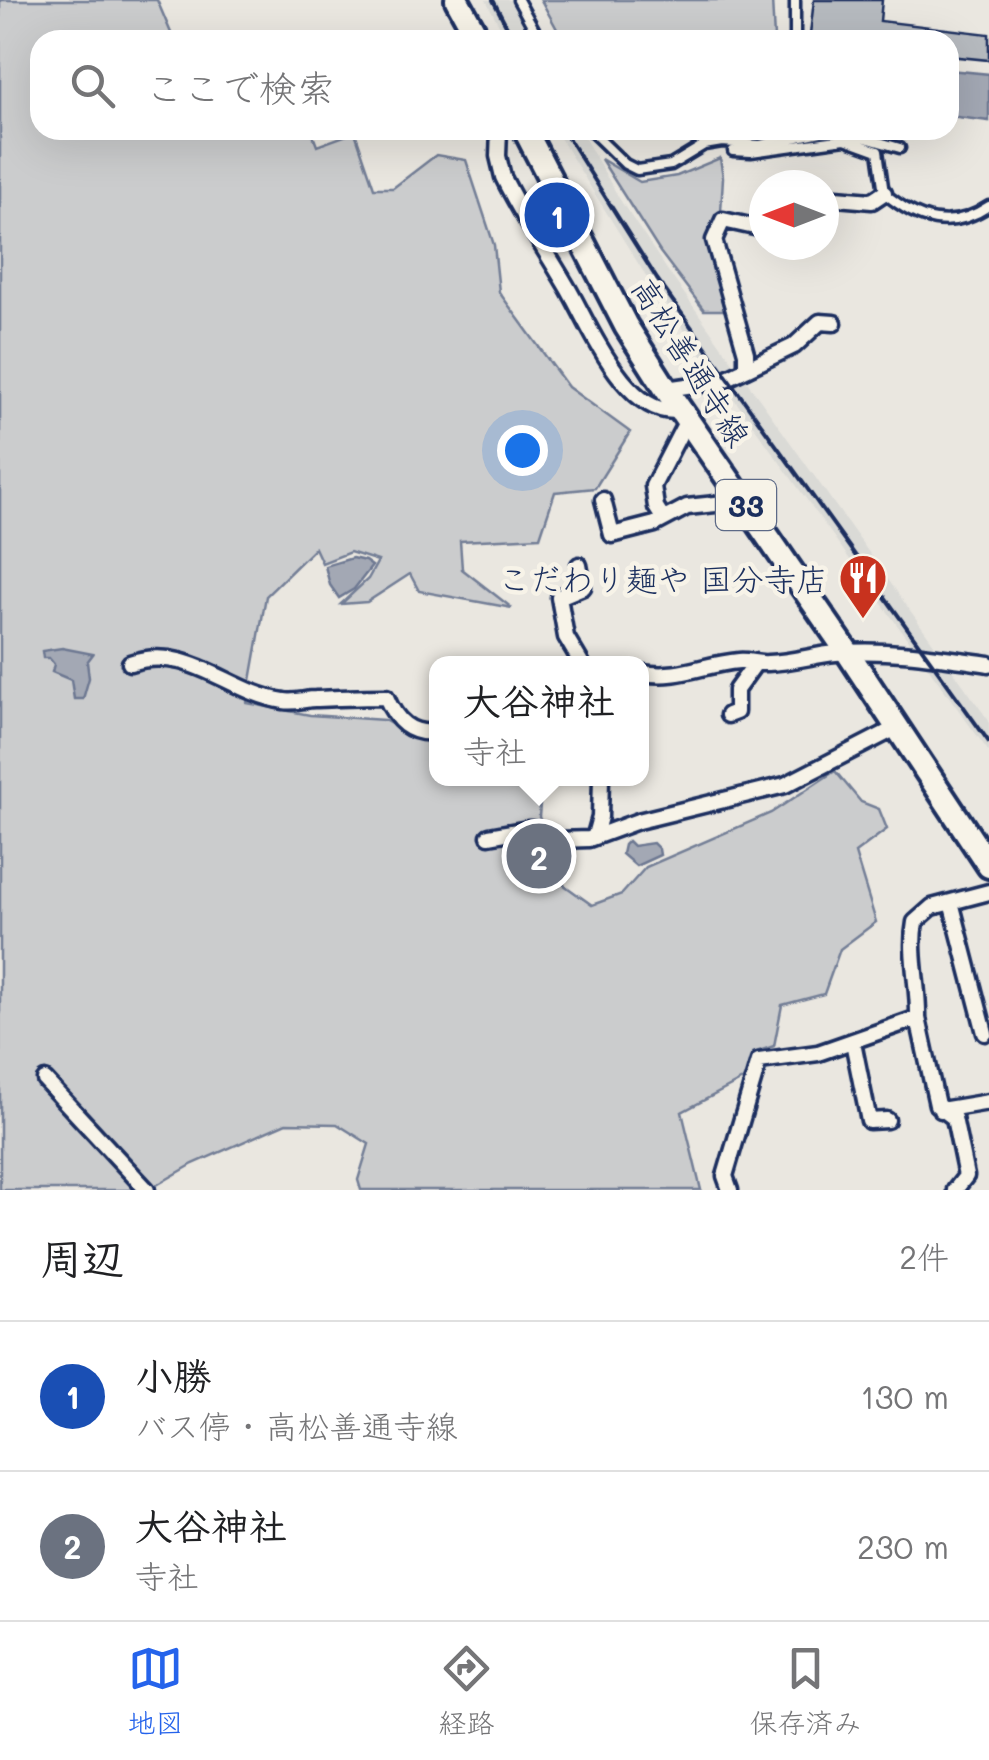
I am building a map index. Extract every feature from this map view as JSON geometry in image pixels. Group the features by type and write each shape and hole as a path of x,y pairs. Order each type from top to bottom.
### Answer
{"main road":[{"path":"457,0 474,30"},
{"name":"高松善通寺線","path":"530,140 626,326 989,866"}],"street":[{"path":"498,140 503,177 614,370 645,400 661,410 684,415 654,486 656,507 663,518"},
{"path":"839,199 872,202 884,193"},
{"path":"746,368 746,353 714,240 723,220 749,226"},
{"path":"666,389 721,381 794,346 820,322 834,323"},
{"path":"602,500 612,535 640,530 687,507 744,502"},
{"path":"577,656 566,637 559,597 583,587 579,565"},
{"path":"649,673 686,674 720,663 746,660 754,664 848,653 887,653 989,664"},
{"path":"130,663 151,656 170,659 223,676 244,689 290,702 386,697 392,714 403,725 422,734 429,733"},
{"path":"728,715 736,712 736,690 754,664"},
{"path":"489,836 528,828 558,840 589,840 664,814 785,785 896,728"},
{"path":"595,835 601,786"},
{"path":"955,1190 966,1176 954,1118 941,1110 925,1058 913,950 915,922 932,907 989,892"},
{"path":"950,902 984,1007 985,1032"},
{"path":"730,1190 725,1176 759,1061 818,1054 918,1018"},
{"path":"852,1042 869,1121 887,1120"},
{"path":"44,1080 147,1190"},
{"path":"941,1110 989,1102"}],"lane":[{"path":"518,0 534,30"},
{"path":"794,30 795,0"},
{"path":"600,140 637,170 671,165 704,145 760,145 788,140"},
{"path":"732,152 838,140"},
{"path":"848,140 878,150 884,193 921,218 950,221 977,215 989,206"},
{"path":"872,140 900,148"}],"shaded area":[{"path":"0,0 157,0 170,30 30,30 30,140 315,140 317,146 333,140 358,140 374,188 393,188 436,155 466,160 494,245 499,292 568,387 630,432 595,488 555,492 540,537 460,541 462,569 512,608 419,591 410,574 367,602 341,604 368,579 378,561 350,552 322,563 315,548 266,596 247,703 310,715 384,720 414,737 429,735 429,786 541,786 539,817 564,885 592,905 622,894 646,867 771,813 835,771 861,802 879,809 887,829 855,853 876,922 840,949 824,994 782,1005 774,1046 753,1053 748,1077 682,1112 701,1190 361,1190 358,1180 369,1144 337,1124 286,1123 193,1164 148,1190 0,1190"},
{"path":"486,0 511,0 527,30 502,30"},
{"path":"541,0 772,0 774,30 558,30"},
{"path":"959,71 989,74 989,121 959,117"},
{"path":"561,140 586,140 668,271 989,721 989,752 651,284"},
{"path":"720,158 721,212 710,245 724,310 704,310 660,252 601,159 640,182 677,176"},
{"path":"352,558 372,566 354,589 339,598 330,585 325,566"},
{"path":"62,648 93,654 87,662 89,678 83,699 74,699 71,680 52,672 54,664 43,658 42,651"},
{"path":"628,841 633,846 653,843 660,855 636,866 622,854"}],"building":[{"path":"814,0 882,0 880,21 955,30 810,30"},
{"path":"959,30 989,34 989,60 959,57"}],"railway":[{"path":"493,0 509,30"},
{"path":"569,140 657,279 989,742"}],"place":[{"name":"小勝","path":"557,215"},
{"name":"こだわり麺や 国分寺店","path":"863,620"},
{"name":"大谷神社","path":"539,856"}]}
